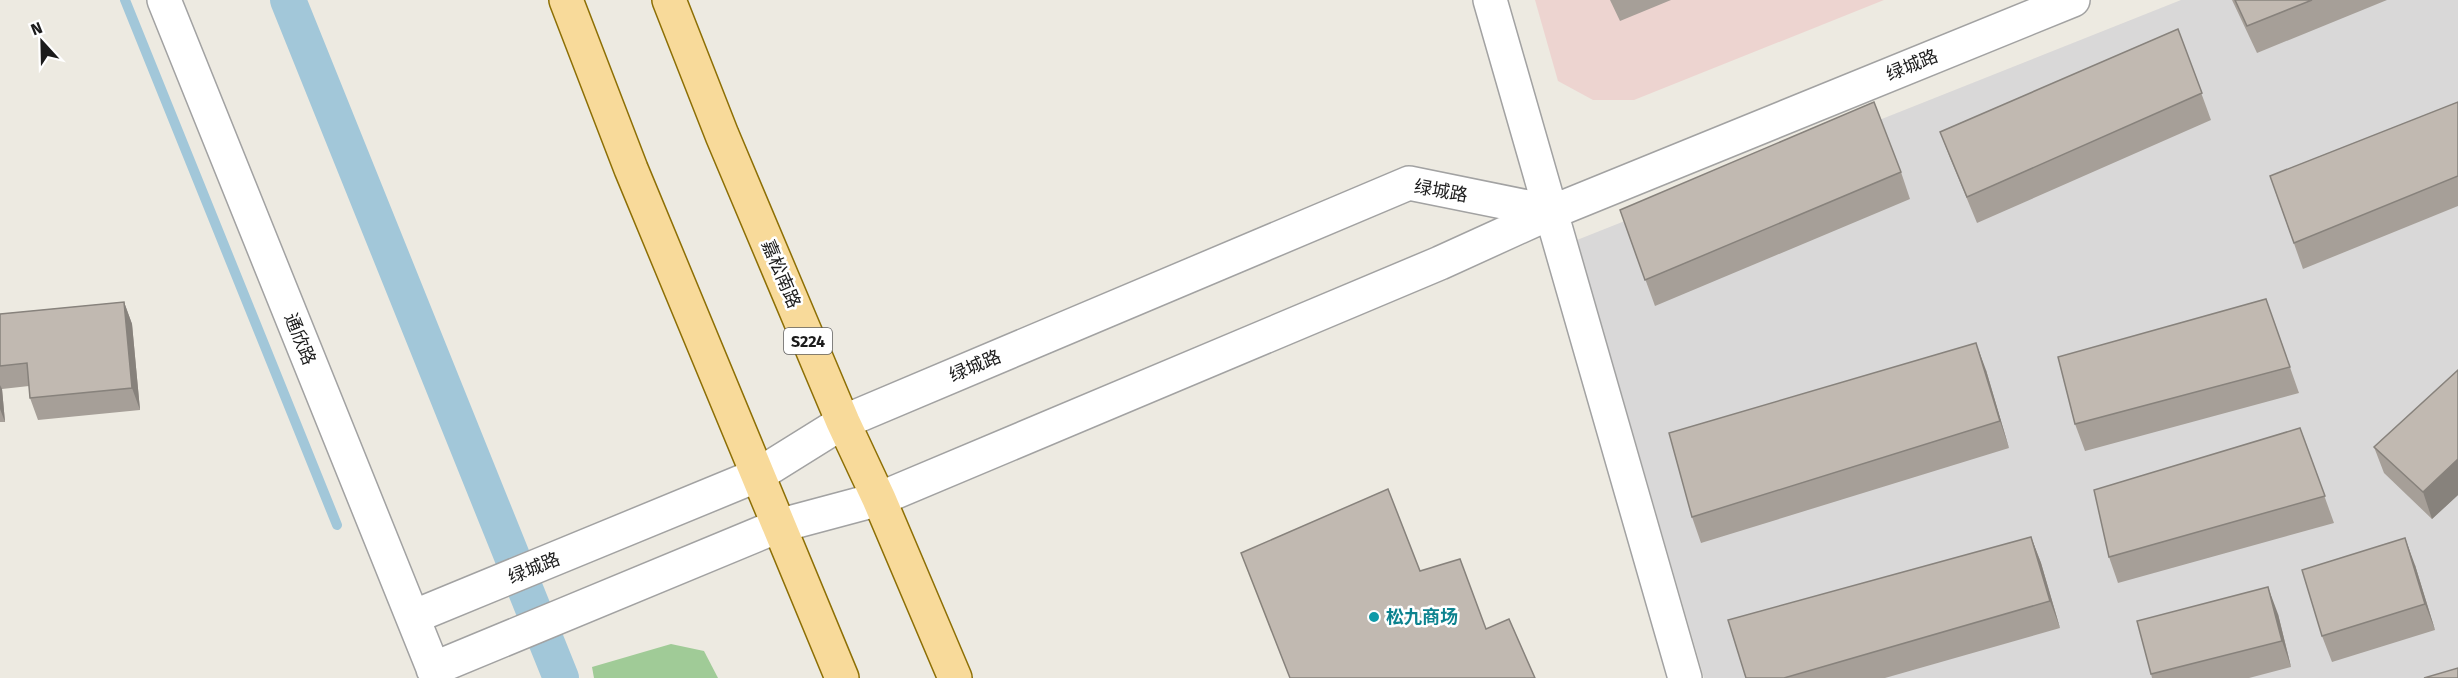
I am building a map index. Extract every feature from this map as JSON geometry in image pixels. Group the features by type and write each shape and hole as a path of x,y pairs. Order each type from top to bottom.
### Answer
{"main road":[{"path":"566,0 631,169 842,678"},
{"name":"嘉松南路","path":"669,0 722,135 843,422 879,499 955,678"}],"street":[{"name":"通欣路","path":"164,0 435,674"},
{"path":"1490,0 1685,678"},
{"name":"绿城路","path":"435,674 470,654 778,526 879,499 1440,263 1552,212 2073,0"},
{"name":"绿城路","path":"413,617 758,476 843,422 1409,183 1552,212"}],"shaded area":[{"path":"1535,0 1884,0 1634,100 1593,100 1558,81"},
{"path":"2181,0 2458,0 2458,678 1704,678 1577,240"}],"green space":[{"path":"671,644 704,651 718,678 594,678 592,667"}],"building":[{"path":"2235,0 2312,0 2247,26"},
{"path":"2178,29 2202,93 1967,197 1940,132"},
{"path":"1874,102 1901,172 1645,280 1620,210"},
{"path":"2458,102 2458,176 2294,243 2270,176"},
{"path":"2266,299 2290,367 2075,424 2058,357"},
{"path":"124,302 132,388 30,398 27,363 0,366 0,314"},
{"path":"1976,343 2000,421 1692,517 1669,433"},
{"path":"2458,370 2458,459 2423,492 2374,447"},
{"path":"2300,428 2325,496 2109,557 2094,490"},
{"name":"松九商场","path":"1388,489 1420,571 1460,559 1486,629 1509,619 1535,678 1290,678 1241,553"},
{"path":"2031,537 2050,601 1784,678 1746,678 1728,620"},
{"path":"2405,538 2425,604 2322,636 2302,570"},
{"path":"2268,587 2282,641 2151,674 2137,621"},
{"path":"2458,668 2458,678 2424,678"}],"waterway":[{"path":"125,0 337,525"},
{"path":"288,0 561,678"}],"place":[{"name":"松九商场","path":"1374,617"}]}
